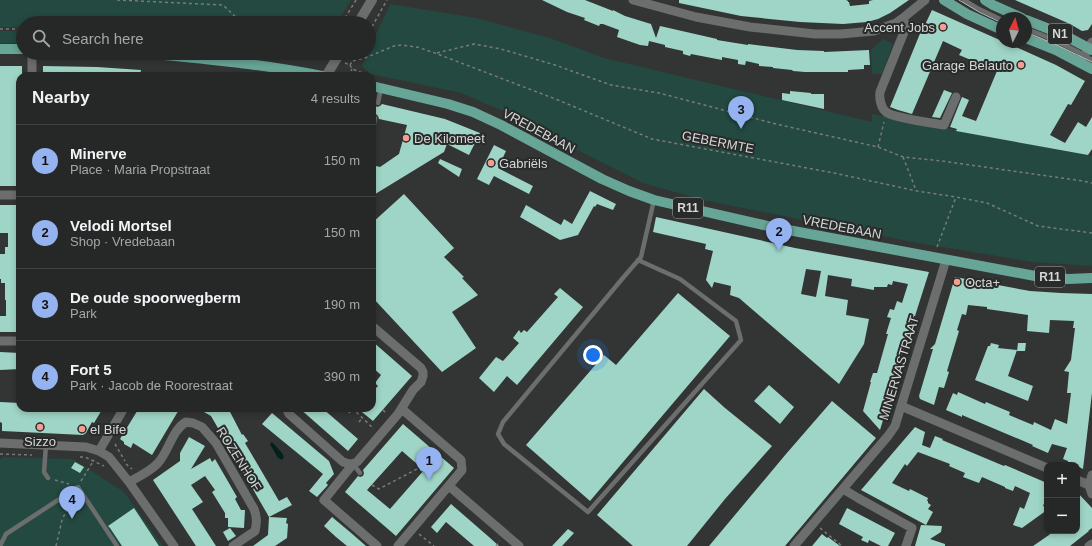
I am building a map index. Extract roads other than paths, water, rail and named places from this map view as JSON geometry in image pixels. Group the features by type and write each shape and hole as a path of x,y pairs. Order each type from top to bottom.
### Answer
{"main road":[{"path":"944,0 967,14 996,27"},
{"path":"992,2 1011,12"},
{"name":"N1","path":"1032,22 1062,34 1088,53 1092,69"},
{"name":"N1","path":"1032,40 1056,50 1088,53"},
{"path":"0,49 16,49"},
{"path":"214,60 304,72"},
{"name":"VREDEBAAN","path":"377,87 448,104 473,112 501,125 602,179 654,200 772,227 1035,276 1068,279 1092,278"}],"street":[{"path":"362,16 372,0"},
{"path":"636,0 696,17 750,27 815,34 841,34 874,31 896,23 904,18 924,0"},
{"path":"904,18 906,27 880,92 879,100 886,112 899,117 944,125 956,97"},
{"path":"32,60 32,72"},
{"path":"328,72 336,60"},
{"path":"0,195 16,195"},
{"name":"MINERVASTRAAT","path":"794,546 895,426 946,260"},
{"path":"376,329 417,364 421,368 423,376 421,382 402,409 357,462 353,464 324,500 376,546"},
{"path":"0,341 16,341"},
{"path":"901,406 1044,467"},
{"path":"398,546 462,470 460,460 402,409"},
{"path":"99,451 122,412"},
{"path":"289,412 340,459 349,464 353,464"},
{"name":"ROZENHOF","path":"129,482 158,463 182,424 186,422 193,423 202,428 216,443 257,515 255,531 232,546"},
{"path":"0,443 86,447 99,451 109,457 115,471 129,482 174,546"},
{"path":"1080,482 1090,489 1092,475"},
{"path":"449,486 519,546"},
{"path":"843,489 912,528 906,546"}],"lane":[{"path":"964,0 996,17"},
{"path":"1032,31 1088,53"},
{"path":"377,87 378,103"},
{"path":"638,260 680,280 736,321 741,340 588,512 504,444 498,434 503,422 617,285 638,260 641,257 654,200"},
{"path":"46,445 44,472 48,478"},
{"path":"353,464 360,473"},
{"path":"0,546 6,534 78,487 117,546"}],"tram line":[{"path":"959,0 996,20"},
{"path":"1032,35 1092,62"}],"place":[{"name":"Accent Jobs","path":"943,27"},
{"name":"Garage Belauto","path":"1021,65"},
{"name":"De oude spoorwegberm","path":"741,129"},
{"name":"De Kilomeet","path":"406,138"},
{"name":"Gabriëls","path":"491,163"},
{"name":"Velodi Mortsel","path":"779,251"},
{"name":"Octa+","path":"957,282"},
{"name":"Sizzo","path":"40,427"},
{"name":"el Bife","path":"82,429"},
{"name":"Minerve","path":"429,480"},
{"name":"Fort 5","path":"72,519"}]}
